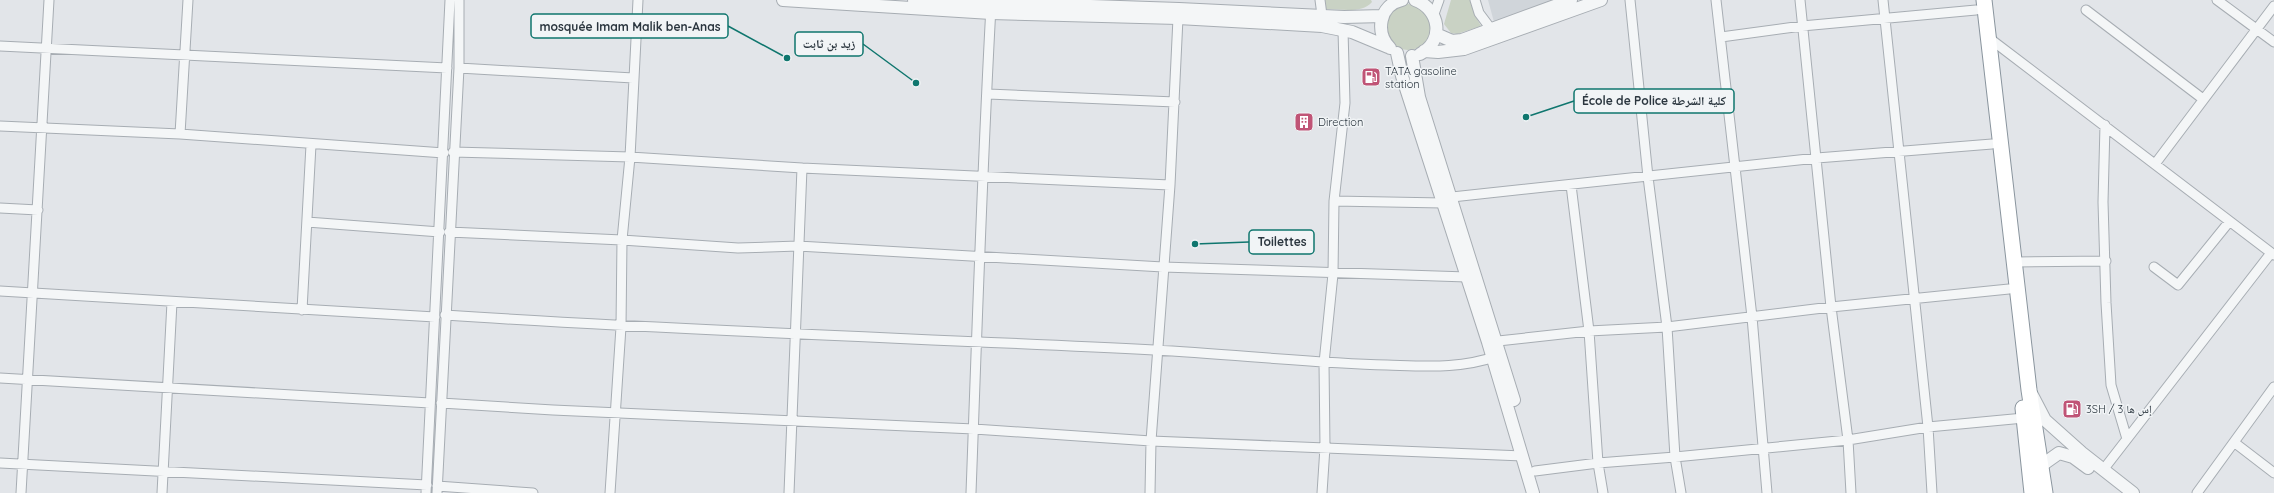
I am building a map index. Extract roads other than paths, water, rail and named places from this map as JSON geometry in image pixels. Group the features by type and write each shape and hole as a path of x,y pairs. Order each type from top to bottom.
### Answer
{"highway":[{"path":"1978,3 1990,38 2029,390 2042,465 2045,493"},
{"path":"1978,3 1992,144 2032,493"}],"street":[{"path":"21,493 34,293 49,0"},
{"path":"180,134 188,0"},
{"path":"449,153 447,68 450,0"},
{"path":"0,463 427,489 435,317 458,68 459,0"},
{"path":"610,493 614,413 621,327 622,240 630,157 638,0"},
{"path":"783,0 1179,9 1322,15 1352,18 1383,16"},
{"path":"914,0 991,5"},
{"path":"1320,0 1322,15"},
{"path":"1179,9 1322,26 1343,30 1368,38 1393,50 1412,56 1424,51 1434,41 1437,27 1434,14 1429,8 1415,0"},
{"path":"1434,14 1439,0"},
{"path":"1475,0 1479,13 1491,29"},
{"path":"1436,34 1452,41 1462,40 1571,0"},
{"path":"1424,51 1438,52 1464,48 1601,0"},
{"path":"1630,0 1648,177 1667,327 1675,457 1680,493"},
{"path":"1716,0 1752,318 1767,493"},
{"path":"1800,0 1831,307 1848,440 1851,493"},
{"path":"1883,0 1928,428 1932,493"},
{"path":"2217,0 2274,42"},
{"path":"1395,1 1383,16 1381,32 1393,50 1447,200 1492,342 1533,493"},
{"path":"1721,37 1885,17 1978,3"},
{"path":"971,493 978,257 984,178 991,5"},
{"path":"2155,164 2274,6"},
{"path":"1150,493 1156,350 1170,185 1179,9"},
{"path":"2086,10 2204,99"},
{"path":"1322,493 1325,447 1324,363 1333,274 1334,201 1346,103 1343,30"},
{"path":"1990,38 2105,125 2229,222 2273,254 2103,470"},
{"path":"0,46 186,53 447,68"},
{"path":"1412,56 1419,97 1467,277 1492,342"},
{"path":"458,68 633,78"},
{"path":"988,94 1175,102"},
{"path":"2105,125 2103,202 2106,261 2106,303 2111,385 2127,438"},
{"path":"0,126 180,134 311,145 449,153 630,157 984,178 1170,185"},
{"path":"1334,201 1447,200 1817,158 1992,144"},
{"path":"302,310 311,145"},
{"path":"789,493 791,422 797,334 798,246 802,168"},
{"path":"1571,185 1588,331 1598,463 1603,493"},
{"path":"0,208 38,210"},
{"path":"307,222 444,232 622,240 738,248 798,246 1163,267 1333,274 1467,277"},
{"path":"2154,267 2178,285 2229,222"},
{"path":"444,232 445,315 437,489 533,493"},
{"path":"2015,262 2106,261"},
{"path":"1492,342 1588,331 1667,327 1752,318 1831,307 2009,290"},
{"path":"0,291 435,317"},
{"path":"162,493 172,302"},
{"path":"445,315 621,327 1156,350 1324,363 1445,366 1471,364 1496,356"},
{"path":"1496,356 1541,493"},
{"path":"0,378 430,403"},
{"path":"2197,493 2235,443 2274,387"},
{"path":"2029,390 2045,420 2103,470 2133,493"},
{"path":"440,403 791,422 974,429 1151,441 1522,456"},
{"path":"1535,471 1598,463 1848,440 1928,428 2024,418"},
{"path":"2235,443 2274,473"},
{"path":"2042,465 2053,455 2066,453 2122,493"}],"place":[{"name":"mosquée Imam Malik ben-Anas","path":"787,58"},
{"name":"TATA gasoline station","path":"1371,77"},
{"name":"زيد بن ثابت","path":"916,83"},
{"name":"École de Police كلية الشرطة","path":"1526,117"},
{"name":"Direction","path":"1304,122"},
{"name":"Toilettes","path":"1195,244"},
{"name":"3SH / 3 إس ها","path":"2072,409"}]}
